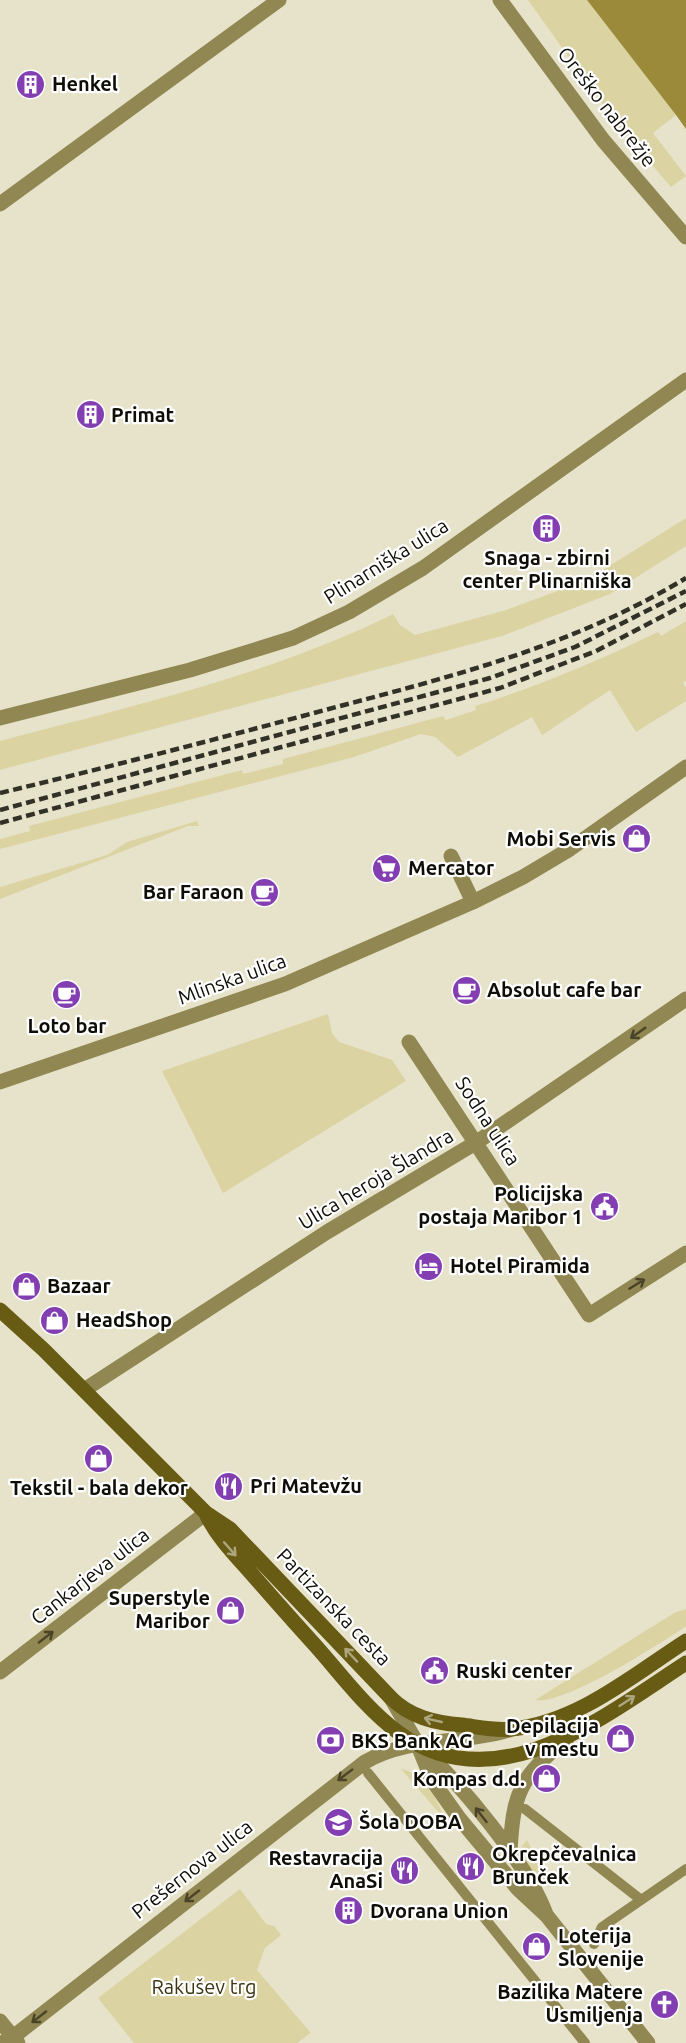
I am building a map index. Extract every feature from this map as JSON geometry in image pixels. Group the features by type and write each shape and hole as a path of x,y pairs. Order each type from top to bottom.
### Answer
{"main road":[{"name":"Partizanska cesta","path":"0,1310 84,1389 206,1513 229,1548 363,1700 394,1729 417,1743"},
{"name":"Partizanska cesta","path":"206,1513 230,1529 391,1698"},
{"path":"391,1698 409,1712 428,1719 454,1725 512,1729 554,1720 571,1713 686,1641"},
{"path":"417,1743 444,1755 475,1759 533,1751 571,1736 686,1663"}],"street":[{"path":"0,204 279,0"},
{"name":"Oreško nabrežje","path":"500,0 603,140 686,237"},
{"name":"Plinarniška ulica","path":"0,718 190,670 293,638 349,612 423,568 686,380"},
{"name":"Mlinska ulica","path":"0,1082 285,984 472,902 523,877 570,849 686,767"},
{"path":"451,856 472,902"},
{"name":"Ulica heroja Šlandra","path":"84,1389 327,1233 477,1142 686,999"},
{"name":"Sodna ulica","path":"409,1042 589,1315 686,1254"},
{"name":"Cankarjeva ulica","path":"0,1672 206,1513"},
{"name":"Partizanska cesta","path":"391,1698 417,1743 432,1780 459,1818 518,1889 547,1916 648,2043"},
{"name":"Prešernova ulica","path":"11,2041 353,1769 376,1755 417,1743 489,1736 512,1729"},
{"path":"510,1853 512,1818 517,1793 523,1781 550,1753 571,1736"},
{"name":"Partizanska cesta","path":"417,1743 453,1780 510,1853 534,1887 547,1916"},
{"path":"368,1773 585,2043"},
{"path":"525,1809 639,1899"},
{"path":"594,1944 602,1927 639,1899 684,1870"},
{"path":"0,2021 11,2041"}],"green space":[{"path":"528,0 587,0 676,115 653,133 686,176 671,187 615,122"},
{"path":"686,518 686,546 610,594 502,636 0,770 0,741 150,702 249,672 346,636 393,614 400,625 415,635 506,610 587,580"},
{"path":"686,621 686,681 683,683 686,688 686,701 636,732 610,690 542,735 532,717 458,757 435,737 421,734 354,757 0,849 0,839 30,831 29,826 242,770 243,774 283,764 283,759 443,716 446,720 476,710 475,706 568,672 658,632 661,636"},
{"path":"197,821 199,826 188,826 0,899 0,887 107,855 127,842"},
{"path":"328,1014 332,1033 339,1042 392,1060 406,1081 223,1193 162,1071"},
{"path":"686,1609 686,1626 634,1659 567,1694 535,1700 674,1613"},
{"path":"401,1769 414,1774 426,1785 442,1812 440,1814"},
{"path":"527,1840 551,1887 539,1882 530,1872 524,1859 522,1846"},
{"name":"Rakušev trg","path":"240,1889 266,1924 274,1926 281,1935 265,1948 257,1970 311,2033 297,2043 134,2043 98,1998"}],"shaded area":[{"path":"587,0 686,0 686,129 676,115"}],"railway":[{"path":"0,793 465,672 556,641 600,623 686,578"},
{"path":"0,810 490,678 575,647 686,591"},
{"path":"0,823 500,688 596,651 686,604"}],"place":[{"name":"Henkel","path":"31,84"},
{"name":"Primat","path":"90,415"},
{"name":"Snaga - zbirni center Plinarniška","path":"547,528"},
{"name":"Mobi Servis","path":"637,839"},
{"name":"Mercator","path":"387,868"},
{"name":"Bar Faraon","path":"265,892"},
{"name":"Absolut cafe bar","path":"466,990"},
{"name":"Loto bar","path":"67,995"},
{"name":"Policijska postaja Maribor 1","path":"604,1206"},
{"name":"Hotel Piramida","path":"429,1266"},
{"name":"Bazaar","path":"26,1286"},
{"name":"HeadShop","path":"55,1320"},
{"name":"Tekstil - bala dekor","path":"99,1458"},
{"name":"Pri Matevžu","path":"229,1486"},
{"name":"Superstyle Maribor","path":"231,1610"},
{"name":"Ruski center","path":"435,1671"},
{"name":"Depilacija v mestu","path":"620,1738"},
{"name":"BKS Bank AG","path":"330,1741"},
{"name":"Kompas d.d.","path":"546,1779"},
{"name":"Šola DOBA","path":"338,1822"},
{"name":"Okrepčevalnica Brunček","path":"471,1866"},
{"name":"Restavracija AnaSi","path":"404,1870"},
{"name":"Dvorana Union","path":"349,1911"},
{"name":"Loterija Slovenije","path":"537,1947"},
{"name":"Bazilika Matere Usmiljenja","path":"664,2004"}]}
